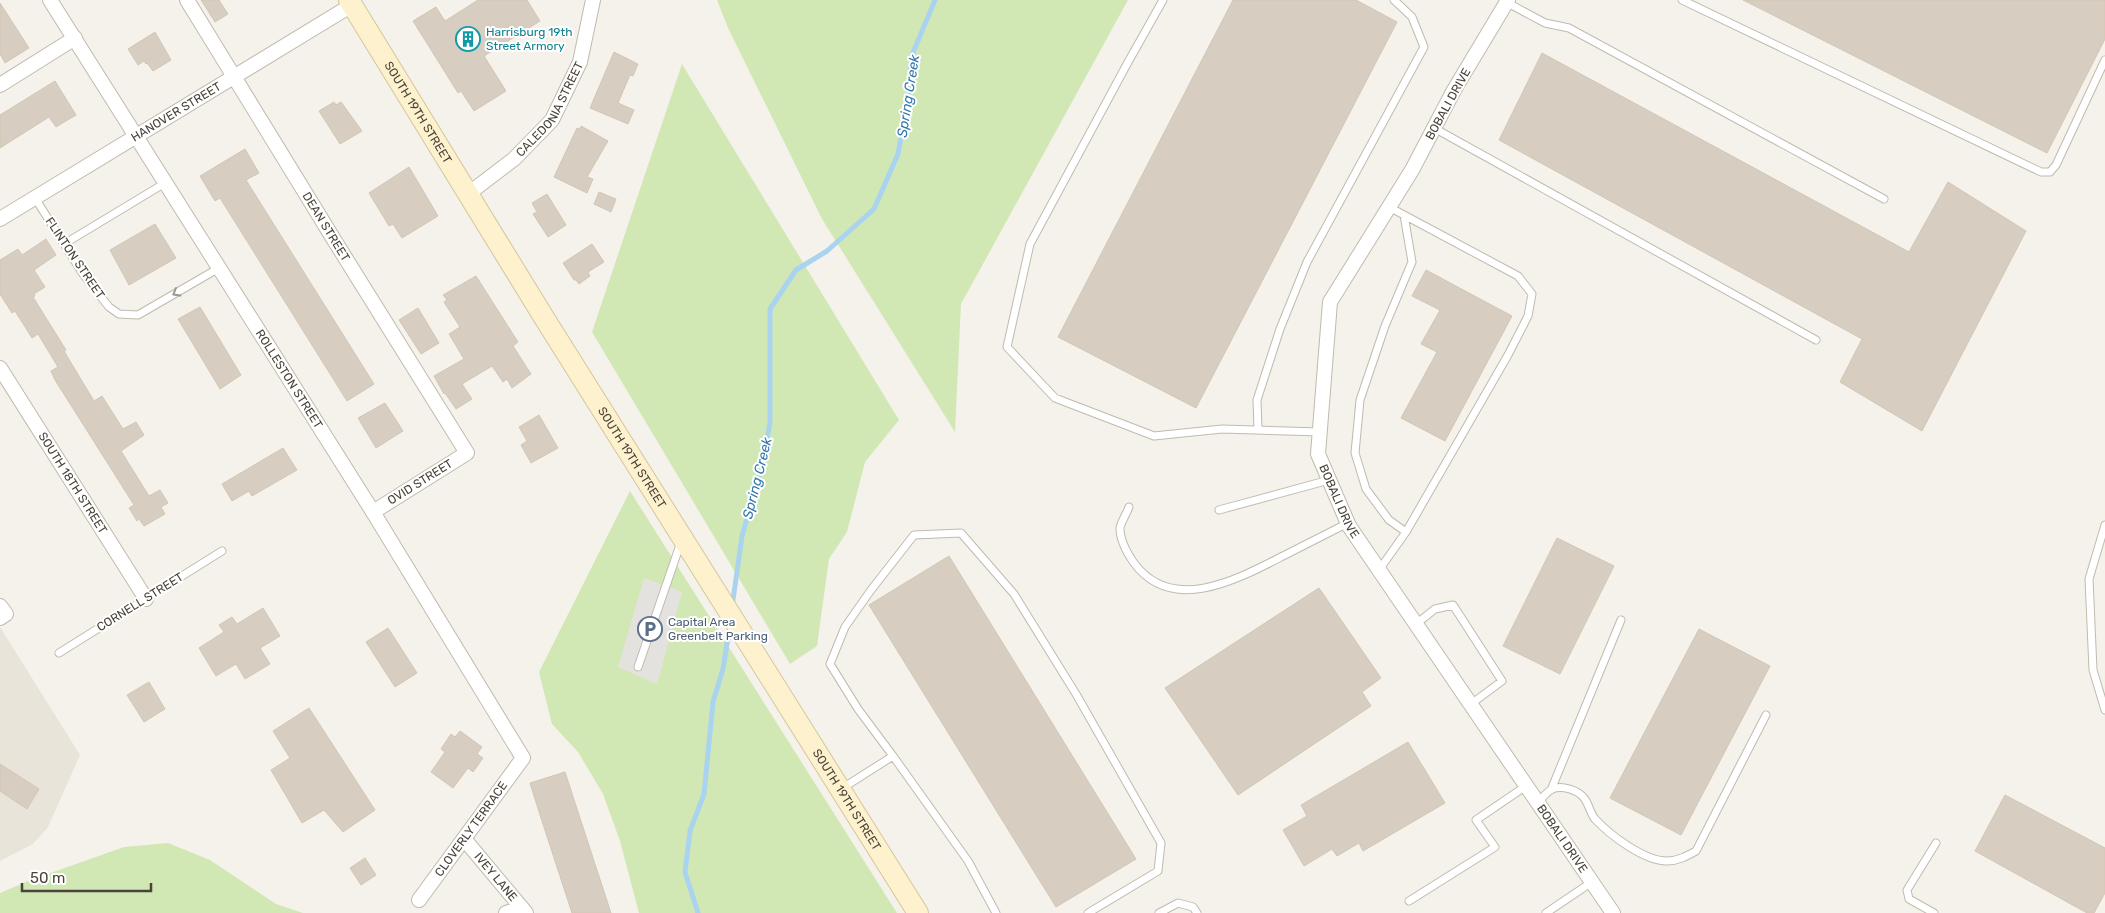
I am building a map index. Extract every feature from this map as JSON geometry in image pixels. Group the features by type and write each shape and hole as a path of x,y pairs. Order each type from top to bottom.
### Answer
{"street":[{"name":"ROLLESTON STREET","path":"50,0 373,512 523,758"},
{"name":"DEAN STREET","path":"187,0 467,453"},
{"name":"CALEDONIA STREET","path":"468,194 514,159 552,120 580,62 593,0"},
{"name":"BOBALI DRIVE","path":"1507,1 1454,90 1389,207 1330,302 1318,454 1348,523 1613,913"},
{"name":"HANOVER STREET","path":"0,219 351,3"},
{"name":"SOUTH 19TH STREET","path":"351,3 468,194 918,913"},
{"path":"0,84 74,38"},
{"name":"SOUTH 18TH STREET","path":"0,368 146,599"},
{"name":"OVID STREET","path":"373,512 467,453"},
{"name":"CLOVERLY TERRACE","path":"419,900 523,758"},
{"name":"IVEY LANE","path":"464,840 524,910"},
{"path":"506,913 524,910"}],"lane":[{"path":"1163,0 1126,64 1030,244 1007,347 1055,398 1154,436 1222,429 1320,432"},
{"path":"1258,430 1257,400 1280,329 1307,262 1424,47 1412,17 1394,0"},
{"path":"1682,0 2040,172 2050,172 2056,165 2105,60"},
{"path":"1507,1 1545,24 1569,28 1884,199"},
{"path":"1434,128 1816,340"},
{"path":"64,244 165,183"},
{"name":"FLINTON STREET","path":"34,198 83,274 109,307 119,314 138,315 219,268"},
{"path":"1379,570 1406,532 1508,355 1528,316 1532,294 1518,276 1389,207"},
{"path":"1404,215 1412,262 1385,326 1360,400 1355,453 1366,489 1389,520 1406,532"},
{"path":"1219,510 1329,480"},
{"path":"1129,507 1120,528 1125,551 1142,574 1162,586 1184,591 1214,586 1242,577 1348,523"},
{"path":"2105,524 2089,579 2093,670 2105,710"},
{"path":"996,913 968,861 858,709 830,664 845,626 870,590 914,535 961,533 1014,594 1076,694 1161,843 1158,871 1088,913"},
{"path":"638,667 683,537"},
{"name":"CORNELL STREET","path":"59,653 222,551"},
{"path":"1416,624 1435,609 1454,604 1502,681 1470,704"},
{"path":"1538,802 1551,790 1621,620"},
{"path":"1551,790 1561,788 1573,791 1584,798 1593,817 1613,836 1645,855 1666,861 1683,858 1696,851 1766,715"},
{"path":"840,789 893,756"},
{"path":"1409,901 1495,847 1476,820 1526,786"},
{"path":"1934,913 1910,899 1907,890 1936,843"},
{"path":"1546,913 1592,882"},
{"path":"1159,913 1178,903 1193,907 1196,913"}],"shaded area":[{"name":"Capital Area Greenbelt Parking","path":"644,578 682,592 657,684 618,667"},
{"path":"0,627 80,755 48,827 33,844 0,861"}],"green space":[{"path":"717,0 1128,0 961,304 955,432 822,219 728,28"},
{"path":"682,64 899,420 865,462 847,532 829,559 817,646 790,664 592,332"},
{"path":"630,491 897,913 639,913 620,841 603,794 578,752 552,724 539,672"},
{"path":"168,843 210,860 276,904 303,913 0,913 0,893 28,881 124,847"}],"building":[{"path":"201,0 219,0 228,14 215,22"},
{"name":"Harrisburg 19th Street Armory","path":"478,0 527,0 540,21 484,56 506,91 474,111 461,91 458,93 413,21 436,7 445,21"},
{"path":"1233,0 1356,0 1397,22 1196,408 1058,337"},
{"path":"1743,0 2105,0 2105,39 2047,153"},
{"path":"0,3 29,48 5,63 0,54"},
{"path":"155,32 171,60 153,71 144,61 138,65 128,49"},
{"path":"614,52 638,64 633,76 630,75 618,103 634,110 628,124 590,108"},
{"path":"1542,53 1909,252 1948,182 2026,231 1922,431 1840,382 1862,339 1499,140"},
{"path":"55,81 76,115 56,127 49,117 0,148 0,115"},
{"path":"334,102 336,105 341,102 362,131 340,144 319,111"},
{"path":"581,126 608,141 587,177 593,179 587,193 554,177 577,128 580,129"},
{"path":"245,149 259,173 246,180 374,384 347,401 220,198 215,201 200,176"},
{"path":"409,167 438,216 402,238 393,224 389,226 369,193"},
{"path":"599,192 616,199 611,212 594,204"},
{"path":"547,194 566,225 548,237 533,214 537,212 532,203"},
{"path":"155,224 176,258 129,285 110,250"},
{"path":"46,239 56,255 34,270 45,287 34,294 35,296 33,297 66,350 64,351 94,401 102,396 123,429 136,422 144,435 121,451 149,496 160,490 168,503 161,507 165,514 144,526 139,519 137,521 129,508 134,505 55,380 51,371 58,367 38,334 32,338 15,311 12,313 0,294 0,260 18,249 22,255"},
{"path":"592,244 604,262 588,272 590,276 579,284 574,280 563,263"},
{"path":"1426,270 1512,316 1445,441 1401,418 1437,352 1421,344 1440,310 1412,296"},
{"path":"476,276 518,342 513,346 531,374 512,388 507,379 503,382 492,366 462,384 472,399 456,409 444,394 434,376 464,359 449,334 460,327 444,302 447,300 443,295"},
{"path":"200,307 241,375 220,389 178,319"},
{"path":"418,308 439,343 421,354 399,320"},
{"path":"385,403 403,431 376,448 358,418"},
{"path":"539,415 558,448 531,463 521,445 527,441 519,427"},
{"path":"283,448 297,470 252,496 249,491 232,501 222,484"},
{"path":"1557,538 1614,566 1560,674 1503,646"},
{"path":"949,556 1136,859 1056,907 869,605"},
{"path":"1319,588 1381,678 1362,692 1371,706 1238,795 1165,688"},
{"path":"263,608 280,636 260,648 270,664 245,679 236,664 216,676 199,648 224,632 219,625 232,617 237,624"},
{"path":"388,628 417,673 395,687 366,642"},
{"path":"1699,629 1770,666 1681,835 1610,798"},
{"path":"149,682 165,709 144,722 127,695"},
{"path":"309,708 375,810 343,832 324,810 302,823 271,770 290,758 273,731"},
{"path":"460,731 482,747 477,754 483,758 473,772 468,768 453,788 431,772 445,752 441,749 451,734 455,737"},
{"path":"1408,742 1445,803 1363,851 1359,843 1337,856 1332,849 1304,866 1283,830 1307,816 1301,805"},
{"path":"0,764 39,789 27,809 0,791"},
{"path":"565,772 611,913 572,913 541,818 530,783"},
{"path":"2005,795 2105,848 2105,893 2094,913 2087,913 1975,851"},
{"path":"365,858 376,875 361,885 350,868"}],"waterway":[{"name":"Spring Creek","path":"732,607 742,536 761,470 770,423 770,309 796,270 827,251 874,209 898,154 908,98 912,55 935,0"},
{"name":"Spring Creek","path":"698,913 685,872 690,831 704,794 713,702 723,669 730,625"}],"place":[{"name":"Harrisburg 19th Street Armory","path":"468,39"},
{"name":"Capital Area Greenbelt Parking","path":"650,629"}]}
